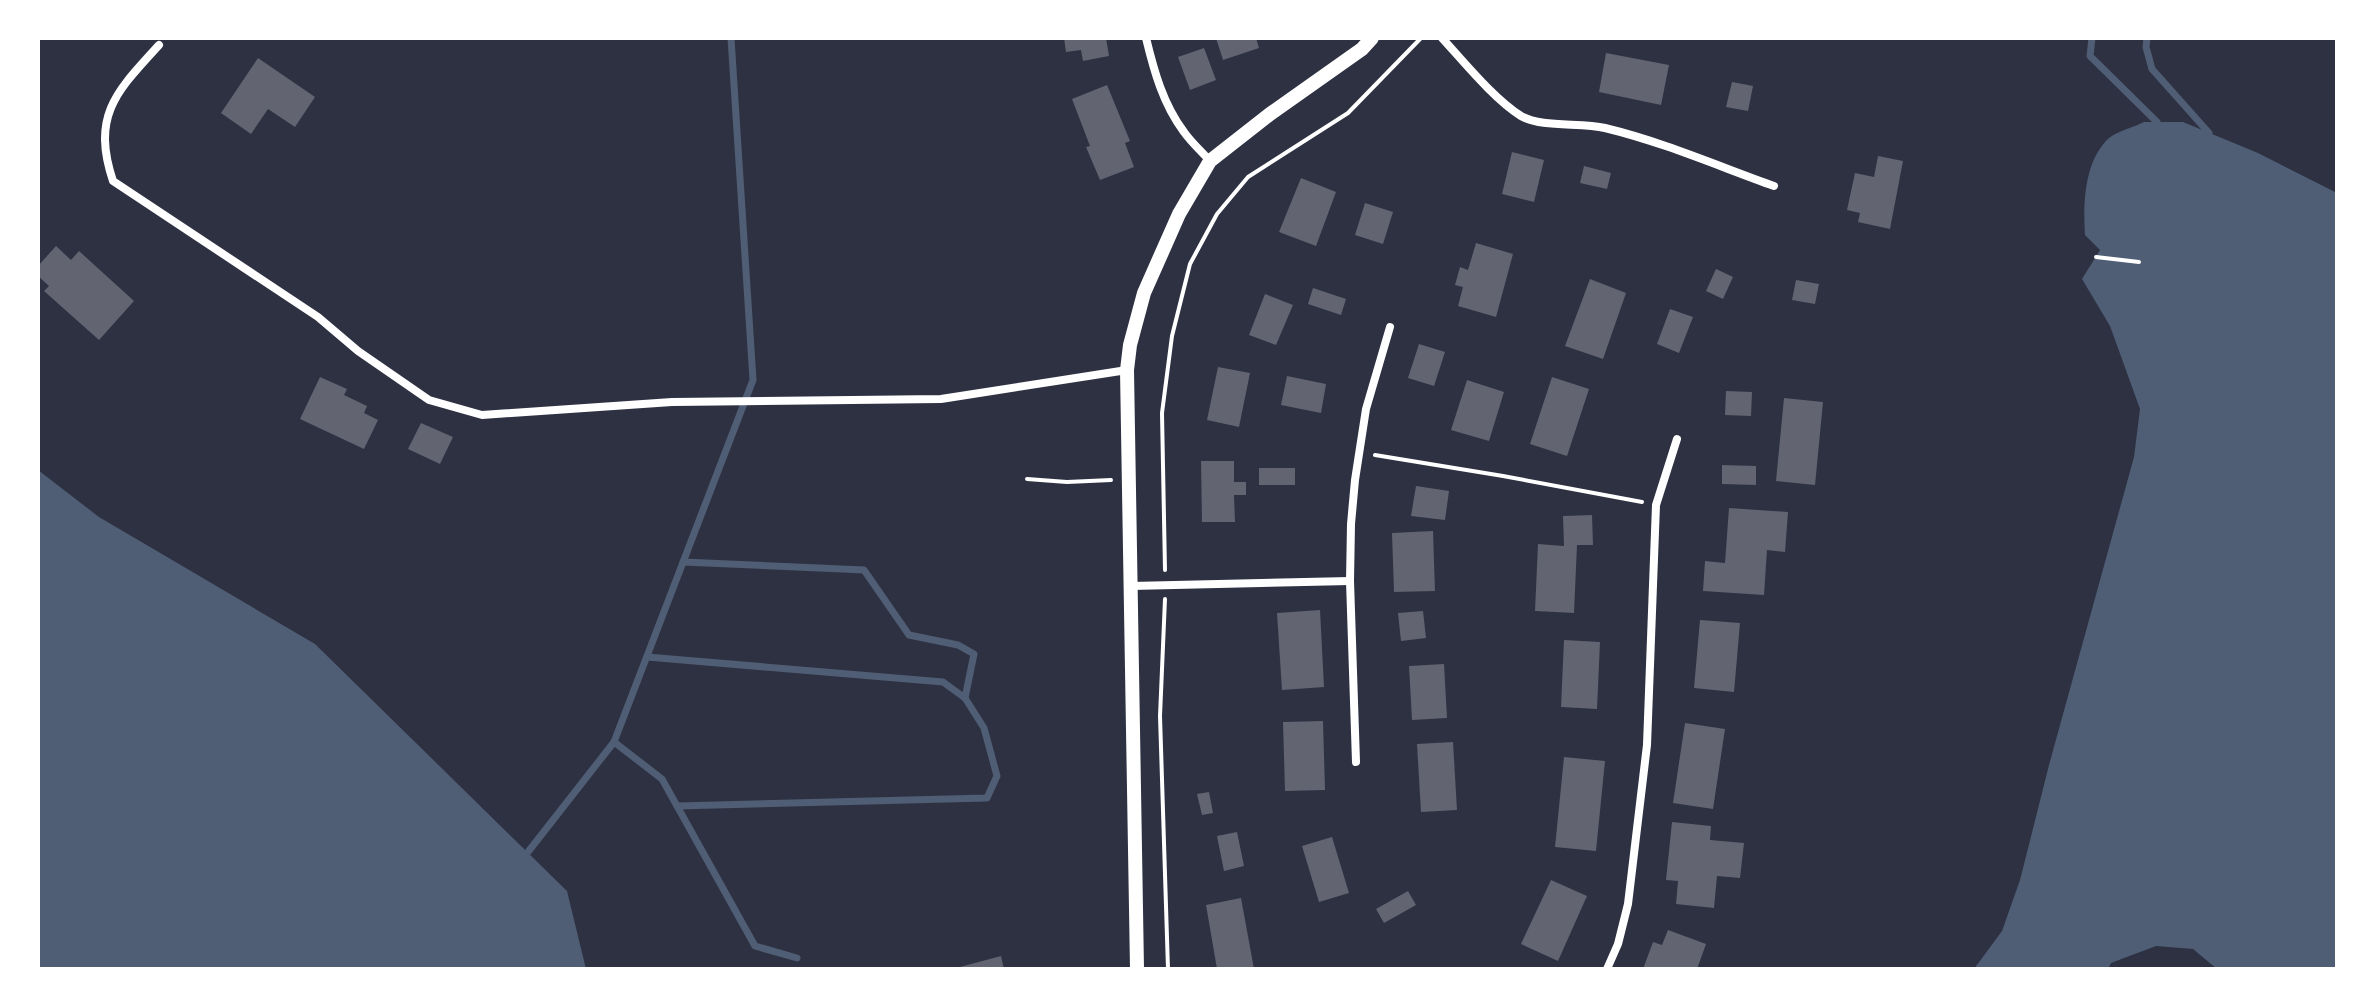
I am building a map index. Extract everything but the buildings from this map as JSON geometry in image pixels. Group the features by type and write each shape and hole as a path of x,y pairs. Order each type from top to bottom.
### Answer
{"street":[{"path":"1146,38 1156,77 1168,104 1184,132 1210,161"},
{"path":"1137,969 1127,370 1130,345 1144,293 1179,214 1210,161 1362,49 1372,38"},
{"path":"1442,38 1492,91 1522,117 1547,123 1603,127 1652,141 1774,186"},
{"path":"159,45 115,96 111,107 103,139 106,162 113,181 318,317 358,351 429,400 482,415 672,402 941,399 1127,370"},
{"path":"1356,762 1351,524 1366,409 1390,327"},
{"path":"1607,969 1618,944 1628,904 1647,745 1656,505 1677,439"},
{"path":"1131,586 1350,581"}],"path":[{"path":"1168,969 1160,716 1166,586 1162,413 1172,336 1190,264 1217,214 1248,177 1348,113 1421,38"},
{"path":"2096,257 2139,262"},
{"path":"1360,452 1656,505"},
{"path":"1027,479 1067,482 1129,479"}],"water":[{"path":"2144,122 2183,122 2258,153 2337,193 2337,969 2217,969 2193,949 2156,946 2111,963 2108,969 1974,969 2002,931 2020,880 2134,457 2140,409 2110,326 2082,279 2100,250 2085,235 2084,210 2094,158 2109,138"},
{"path":"38,470 99,517 315,644 567,891 586,969 38,969"}],"waterway":[{"path":"528,852 614,742 753,380 731,38"},
{"path":"2092,38 2090,56 2157,122"},
{"path":"2147,38 2146,47 2152,69 2209,133"},
{"path":"683,562 864,570 909,635 958,645 974,654 965,698"},
{"path":"647,657 943,682 965,698 984,728 997,776 987,798 677,806"},
{"path":"614,742 662,779 755,946 797,958"}]}
